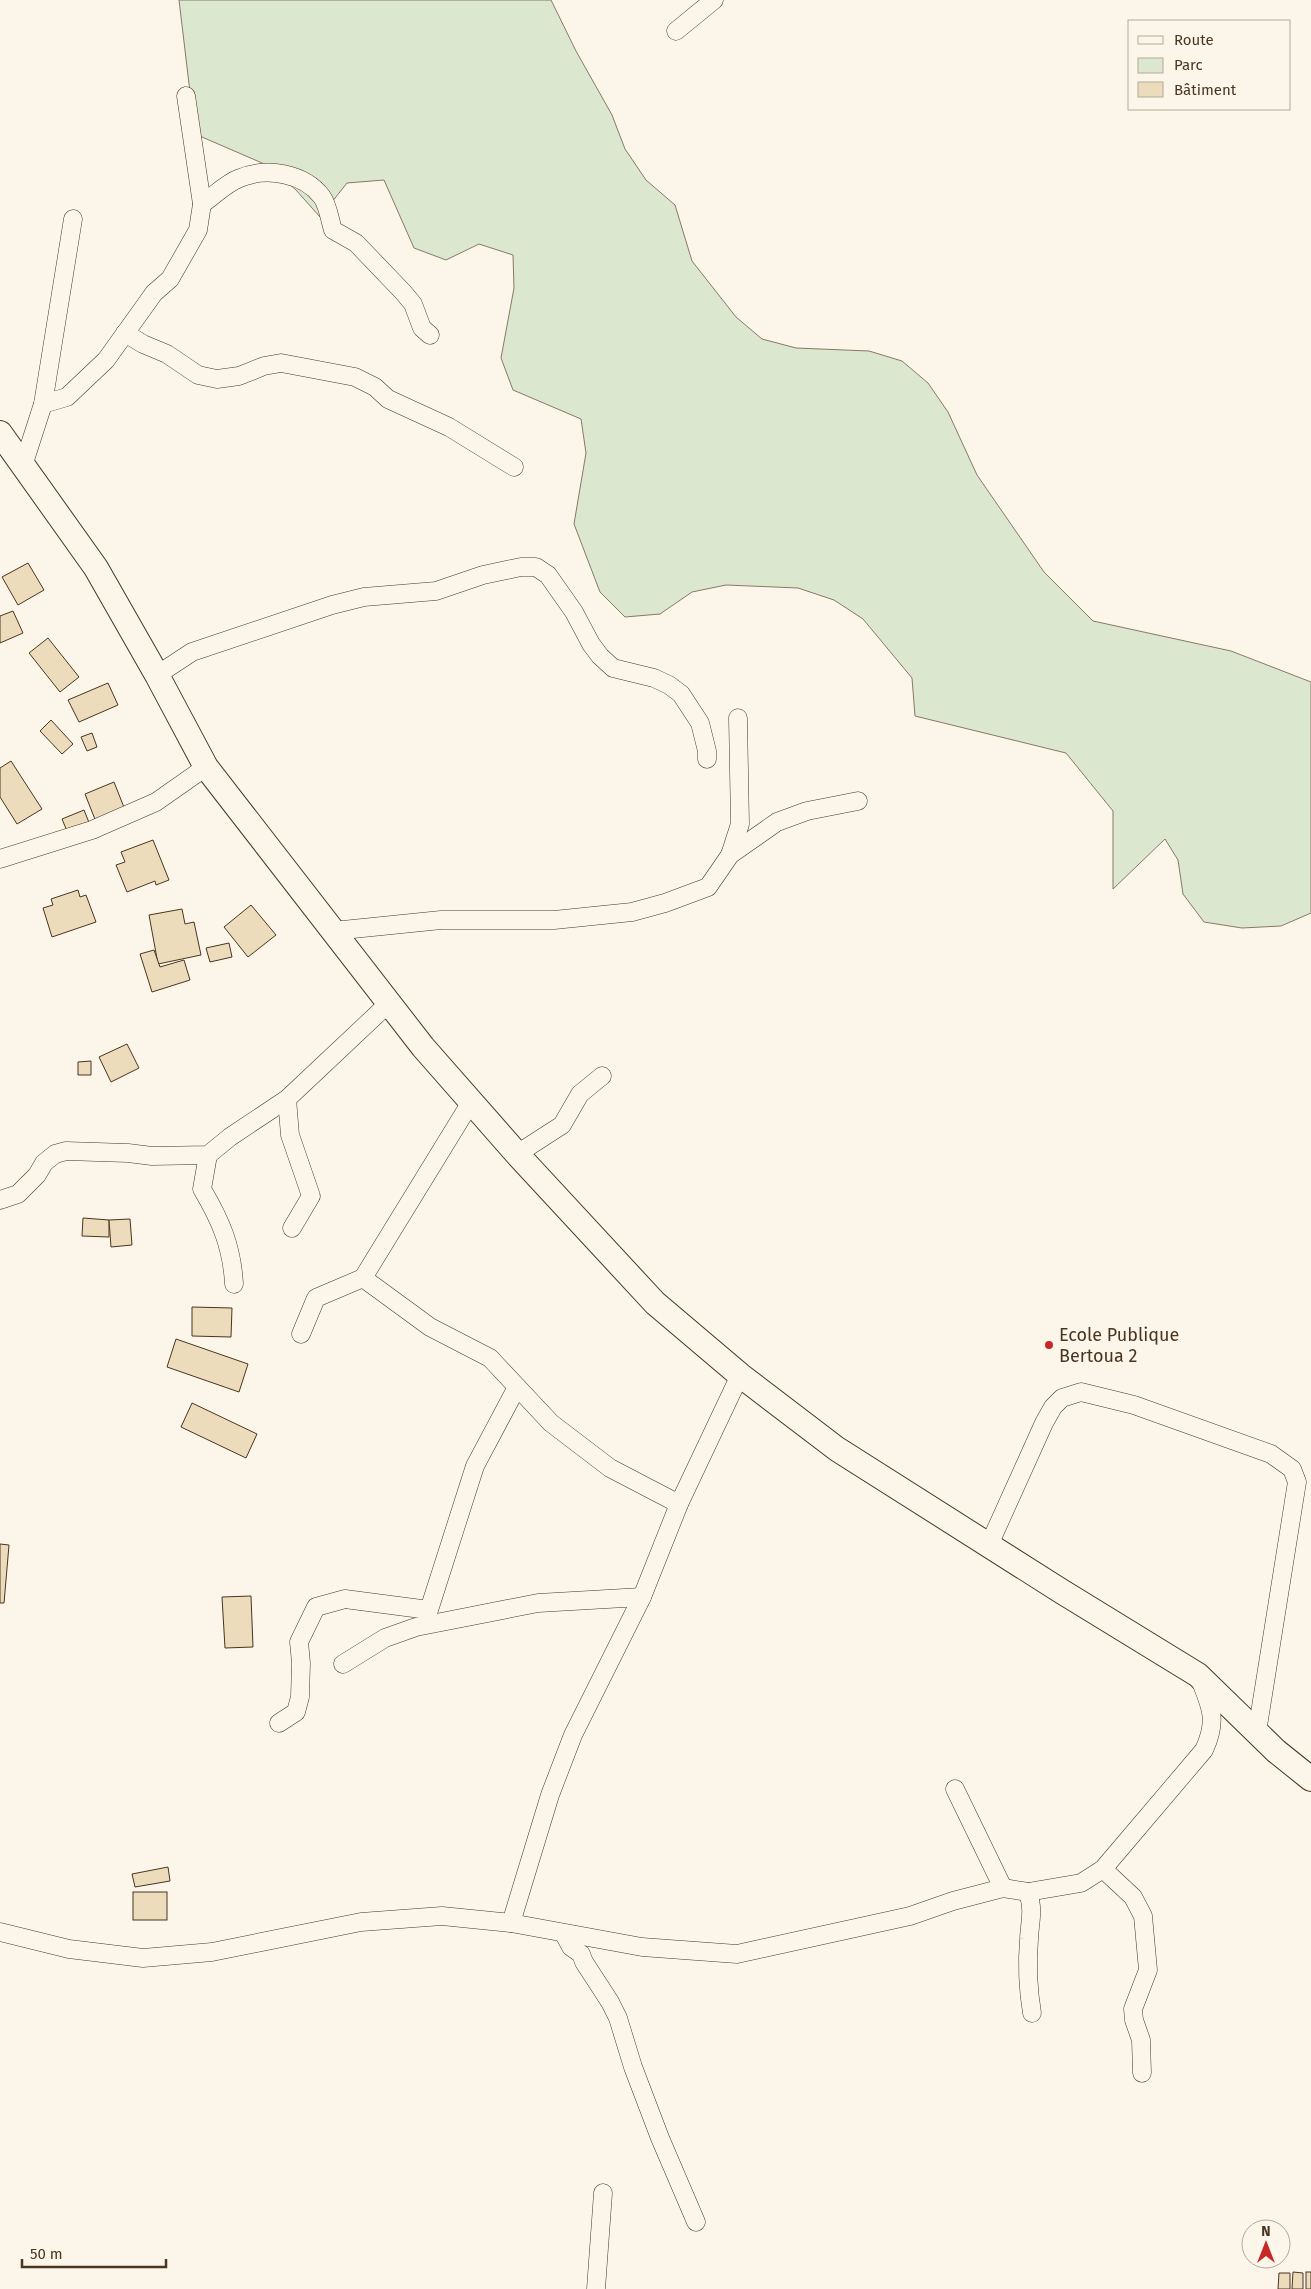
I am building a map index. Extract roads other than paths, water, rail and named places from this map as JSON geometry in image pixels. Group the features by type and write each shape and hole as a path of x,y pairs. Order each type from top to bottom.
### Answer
{"street":[{"path":"676,31 714,0"},
{"path":"43,404 67,397 106,360 154,293 170,279 198,230 202,204 186,96"},
{"path":"202,204 231,182 254,174 268,172 283,174 305,183 323,198 333,230 356,243 403,292 413,304 422,328 430,335"},
{"path":"23,466 43,404 73,219"},
{"path":"125,332 143,344 167,354 198,375 217,379 239,376 264,366 281,363 355,377 375,387 388,398 449,427 514,467"},
{"path":"0,433 96,568 158,675 206,767 424,1047 517,1154 654,1303 740,1375 837,1449 989,1546 1198,1674 1276,1751 1311,1779"},
{"path":"158,675 192,652 332,605 364,597 436,591 483,576 521,567 536,567 548,574 574,612 591,644 613,668 654,678 668,684 681,694 700,723 707,759"},
{"path":"333,931 441,920 554,920 632,912 708,888 730,855 740,824 738,718"},
{"path":"0,859 92,830 156,802 206,767"},
{"path":"730,855 777,822 807,811 858,801"},
{"path":"0,1200 18,1194 37,1175 44,1163 55,1154 66,1151 128,1153 152,1156 208,1155 230,1137 287,1099 389,1003"},
{"path":"517,1154 562,1125 580,1094 602,1076"},
{"path":"287,1099 290,1136 311,1196 292,1228"},
{"path":"301,1334 316,1298 363,1278 471,1102"},
{"path":"208,1155 202,1189 217,1214 232,1258 234,1284"},
{"path":"363,1278 430,1327 490,1358 551,1423 610,1468 679,1504"},
{"path":"511,1923 550,1795 573,1735 642,1596 679,1504 740,1375"},
{"path":"279,1723 296,1712 300,1697 301,1663 299,1642 316,1607 344,1599 429,1610 475,1466 517,1387"},
{"path":"989,1546 1044,1423 1053,1407 1062,1398 1081,1392 1134,1405 1271,1454 1292,1469 1297,1482 1256,1732"},
{"path":"343,1664 385,1638 416,1627 538,1603 642,1596"},
{"path":"0,1932 69,1949 143,1958 212,1952 361,1922 442,1916 511,1923 642,1947 737,1954 910,1916 953,1901 1003,1888 1028,1892 1081,1884 1102,1869 1204,1750 1211,1735 1213,1720 1211,1707 1198,1674"},
{"path":"955,1789 1003,1888"},
{"path":"1102,1869 1133,1897 1143,1916 1148,1970 1133,2009 1134,2020 1141,2040 1142,2073"},
{"path":"1028,1892 1033,1908 1029,1939 1029,1992 1032,2013"},
{"path":"564,1934 571,1947 581,1954 618,2018 632,2067 696,2222"},
{"path":"596,2289 603,2193"}],"place":[{"name":"Ecole Publique Bertoua 2","path":"1049,1345"}]}
